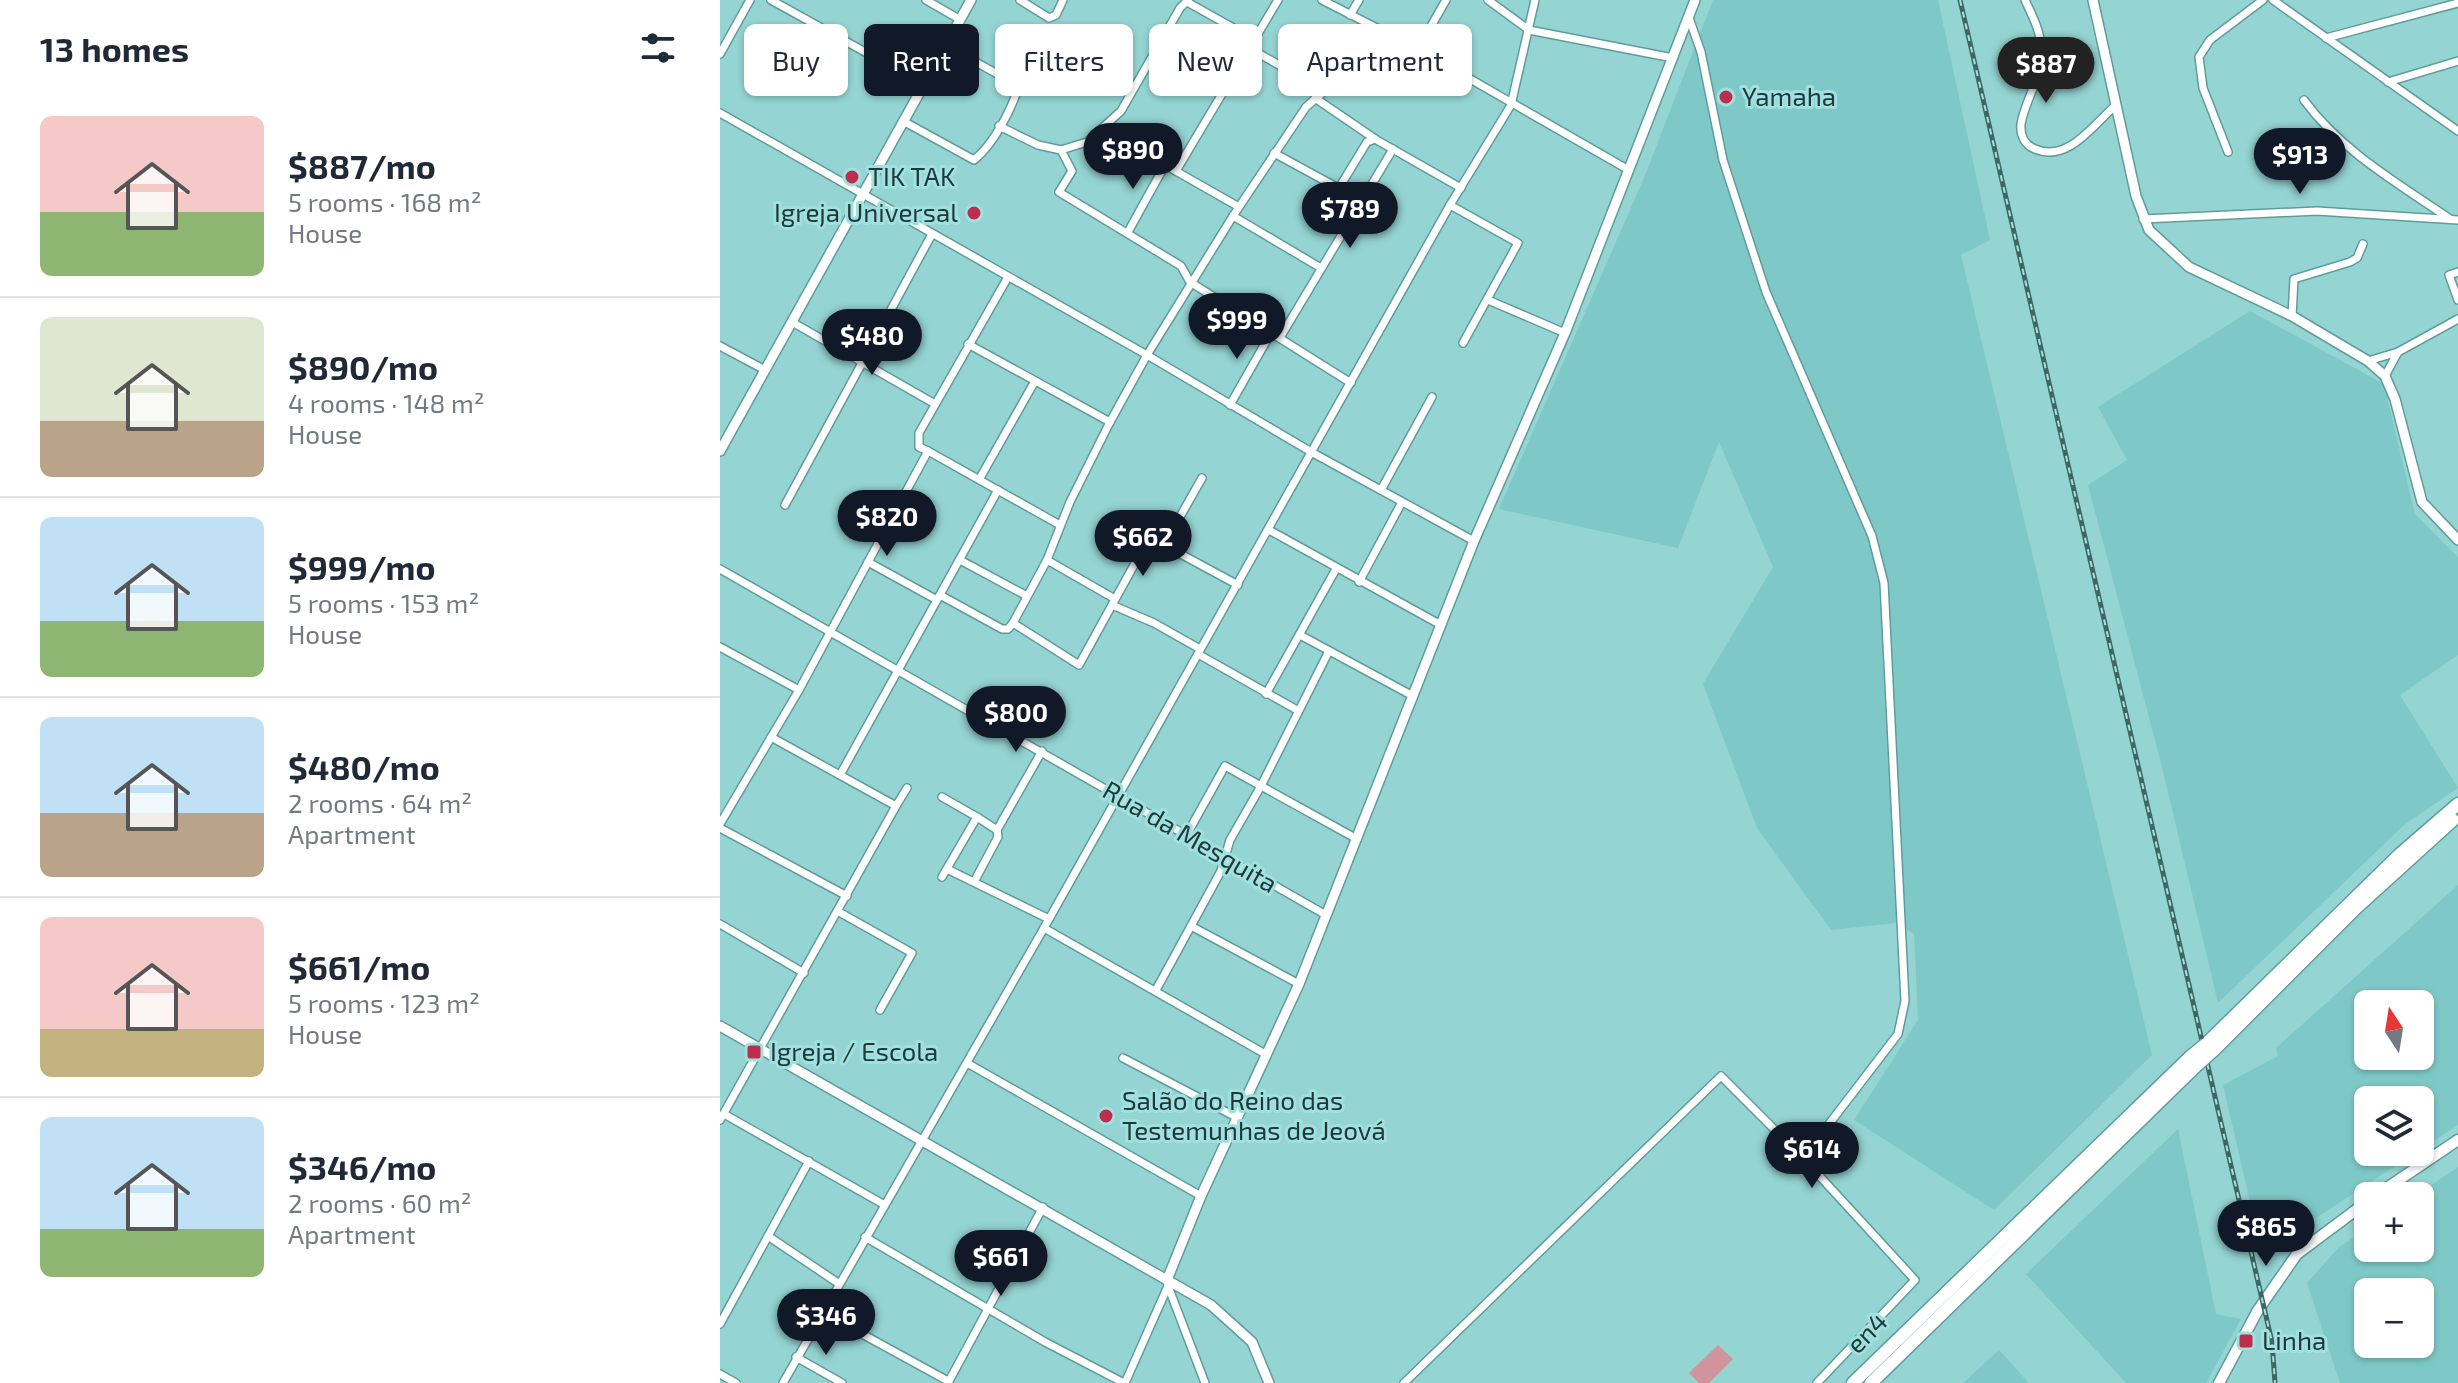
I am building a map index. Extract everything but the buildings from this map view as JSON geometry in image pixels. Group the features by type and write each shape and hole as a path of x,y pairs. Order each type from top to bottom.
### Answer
{"highway":[{"path":"2210,1047 2399,855 2458,804"},
{"path":"1871,1383 2193,1061 2458,815"},
{"path":"1853,1383 2176,1070 2193,1061"}],"main road":[{"path":"2396,1182 2458,1140"},
{"path":"2219,1383 2258,1310 2297,1254 2354,1211"}],"street":[{"path":"720,54 750,0"},
{"path":"771,0 864,51"},
{"path":"926,0 959,19"},
{"path":"956,24 971,0"},
{"path":"1020,0 1049,18 1056,15 1063,0"},
{"path":"1262,28 1278,0"},
{"path":"1322,0 1366,23"},
{"path":"1350,15 1359,0"},
{"path":"1432,24 1446,0"},
{"path":"1488,0 1529,30 1673,58"},
{"path":"783,1383 1313,453 1450,205 1511,105 1535,0"},
{"path":"865,1237 1124,1383 1201,1196 1299,984 1474,541 1565,333 1695,0"},
{"path":"2025,0 2035,22 2041,56 2038,79 2021,126 2023,139 2030,147 2045,153 2063,152 2116,105"},
{"path":"2093,0 2143,219 2157,240 2189,267 2292,316 2368,361 2385,376 2395,399 2422,502 2458,540"},
{"path":"2228,152 2203,88 2199,57 2210,40 2263,0"},
{"path":"1171,24 1188,1 1228,24"},
{"path":"2276,1 2458,131"},
{"path":"2326,38 2458,3"},
{"path":"1404,1383 1717,1078 1725,1078 1803,1158 1898,1034 1903,1021 1905,1001 1884,583 1872,536 1761,279 1723,160 1699,44 1689,18"},
{"path":"2388,82 2458,61"},
{"path":"903,121 974,160 999,126 1019,86 979,64"},
{"path":"999,126 1038,145 1061,150 1087,142 1121,111 1149,64"},
{"path":"1472,82 1627,169"},
{"path":"720,451 917,96"},
{"path":"1176,171 1222,96"},
{"path":"868,562 1002,629 1008,629 1047,560 1060,525 1110,422 1147,355 1190,282 1274,153 1318,96"},
{"path":"1315,98 1375,139 1461,188"},
{"path":"2304,100 2322,125 2343,143 2455,220"},
{"path":"720,113 1147,355 1313,453 1474,541"},
{"path":"1102,129 1239,207"},
{"path":"1339,188 1367,142 1375,139"},
{"path":"1281,336 1393,149"},
{"path":"1061,150 1072,171 1060,194 1181,266 1190,282 1281,336 1351,383"},
{"path":"1274,153 1362,201"},
{"path":"1128,232 1165,165"},
{"path":"1450,205 1518,243 1463,343"},
{"path":"2143,219 2317,211 2455,220"},
{"path":"1233,216 1321,268"},
{"path":"785,505 932,234"},
{"path":"2292,316 2294,279 2350,262 2357,258 2363,244"},
{"path":"2458,272 2449,275 2458,300"},
{"path":"1008,277 968,344 917,441 919,447 980,478 1060,525"},
{"path":"1488,300 1565,333"},
{"path":"2368,361 2398,352 2458,319"},
{"path":"792,322 935,404"},
{"path":"1230,405 1272,331"},
{"path":"968,344 1110,422"},
{"path":"720,346 765,370"},
{"path":"2385,376 2398,352"},
{"path":"980,478 1035,381"},
{"path":"1381,490 1432,397"},
{"path":"847,896 720,826 799,690 928,451"},
{"path":"1164,545 1202,478"},
{"path":"840,775 998,490"},
{"path":"1359,582 1402,502"},
{"path":"1269,530 1441,625"},
{"path":"1013,623 1079,665 1142,546 1164,545 1238,585"},
{"path":"960,560 1027,596"},
{"path":"1047,560 1297,710"},
{"name":"Rua da Mesquita","path":"720,569 1326,915"},
{"path":"1266,694 1336,569"},
{"path":"1300,635 1413,696"},
{"path":"720,647 799,690"},
{"path":"1156,990 1329,651"},
{"path":"771,737 896,806"},
{"path":"975,880 998,837 997,830 1042,751"},
{"path":"1186,836 1225,766 1357,839"},
{"path":"883,1204 809,1161 722,1117 907,788"},
{"path":"942,797 997,830"},
{"path":"942,877 977,817"},
{"path":"947,869 975,880 1049,919"},
{"path":"839,912 912,953 880,1010"},
{"path":"720,924 804,973"},
{"path":"1191,926 1299,984"},
{"path":"1044,928 1267,1055"},
{"path":"720,1026 1043,1207 1235,1322 1257,1349 1269,1383"},
{"path":"1123,1058 1236,1117"},
{"path":"967,1063 1201,1196"},
{"name":"en4","path":"1803,1158 1915,1280 1817,1383"},
{"path":"720,1324 809,1161"},
{"path":"822,1312 948,1382 1043,1207"},
{"path":"768,1236 838,1283"},
{"path":"1167,1283 1205,1383"},
{"path":"796,1357 842,1383"},
{"path":"720,1374 736,1383"}],"shaded area":[{"path":"1713,0 1938,0 1990,240 1961,255 2152,1055 1994,1210 1854,1120 1918,1020 1914,934 1896,923 1831,930 1757,828 1703,684 1773,567 1719,442 1678,548 1499,509 1644,178"},
{"path":"2250,311 2384,384 2415,514 2458,557 2458,655 2400,695 2458,788 2404,825 2218,1003 2162,767 2088,485 2127,460 2098,407"},
{"path":"2458,885 2458,1125 2434,1141 2434,1086 2354,1086 2354,1166 2395,1166 2371,1182 2354,1182 2354,1193 2262,1254 2223,1085 2278,1056 2276,1048"},
{"path":"2178,1129 2216,1314 2241,1319 2206,1383 2126,1383 2026,1274"},
{"path":"2458,1167 2458,1383 2340,1383 2307,1283 2339,1247 2354,1237 2354,1262 2434,1262 2434,1183"},
{"path":"1718,1345 1733,1359 1709,1383 1699,1383 1689,1373"},
{"path":"1999,1350 2029,1383 1963,1383"}],"railway":[{"path":"1960,0 2272,1342 2275,1383"}],"place":[{"name":"Yamaha","path":"1726,97"},
{"name":"TIK TAK","path":"852,177"},
{"name":"Igreja Universal","path":"974,213"},
{"name":"Igreja / Escola","path":"754,1052"},
{"name":"Salão do Reino das Testemunhas de Jeová","path":"1106,1116"},
{"name":"Linha","path":"2246,1341"}]}
